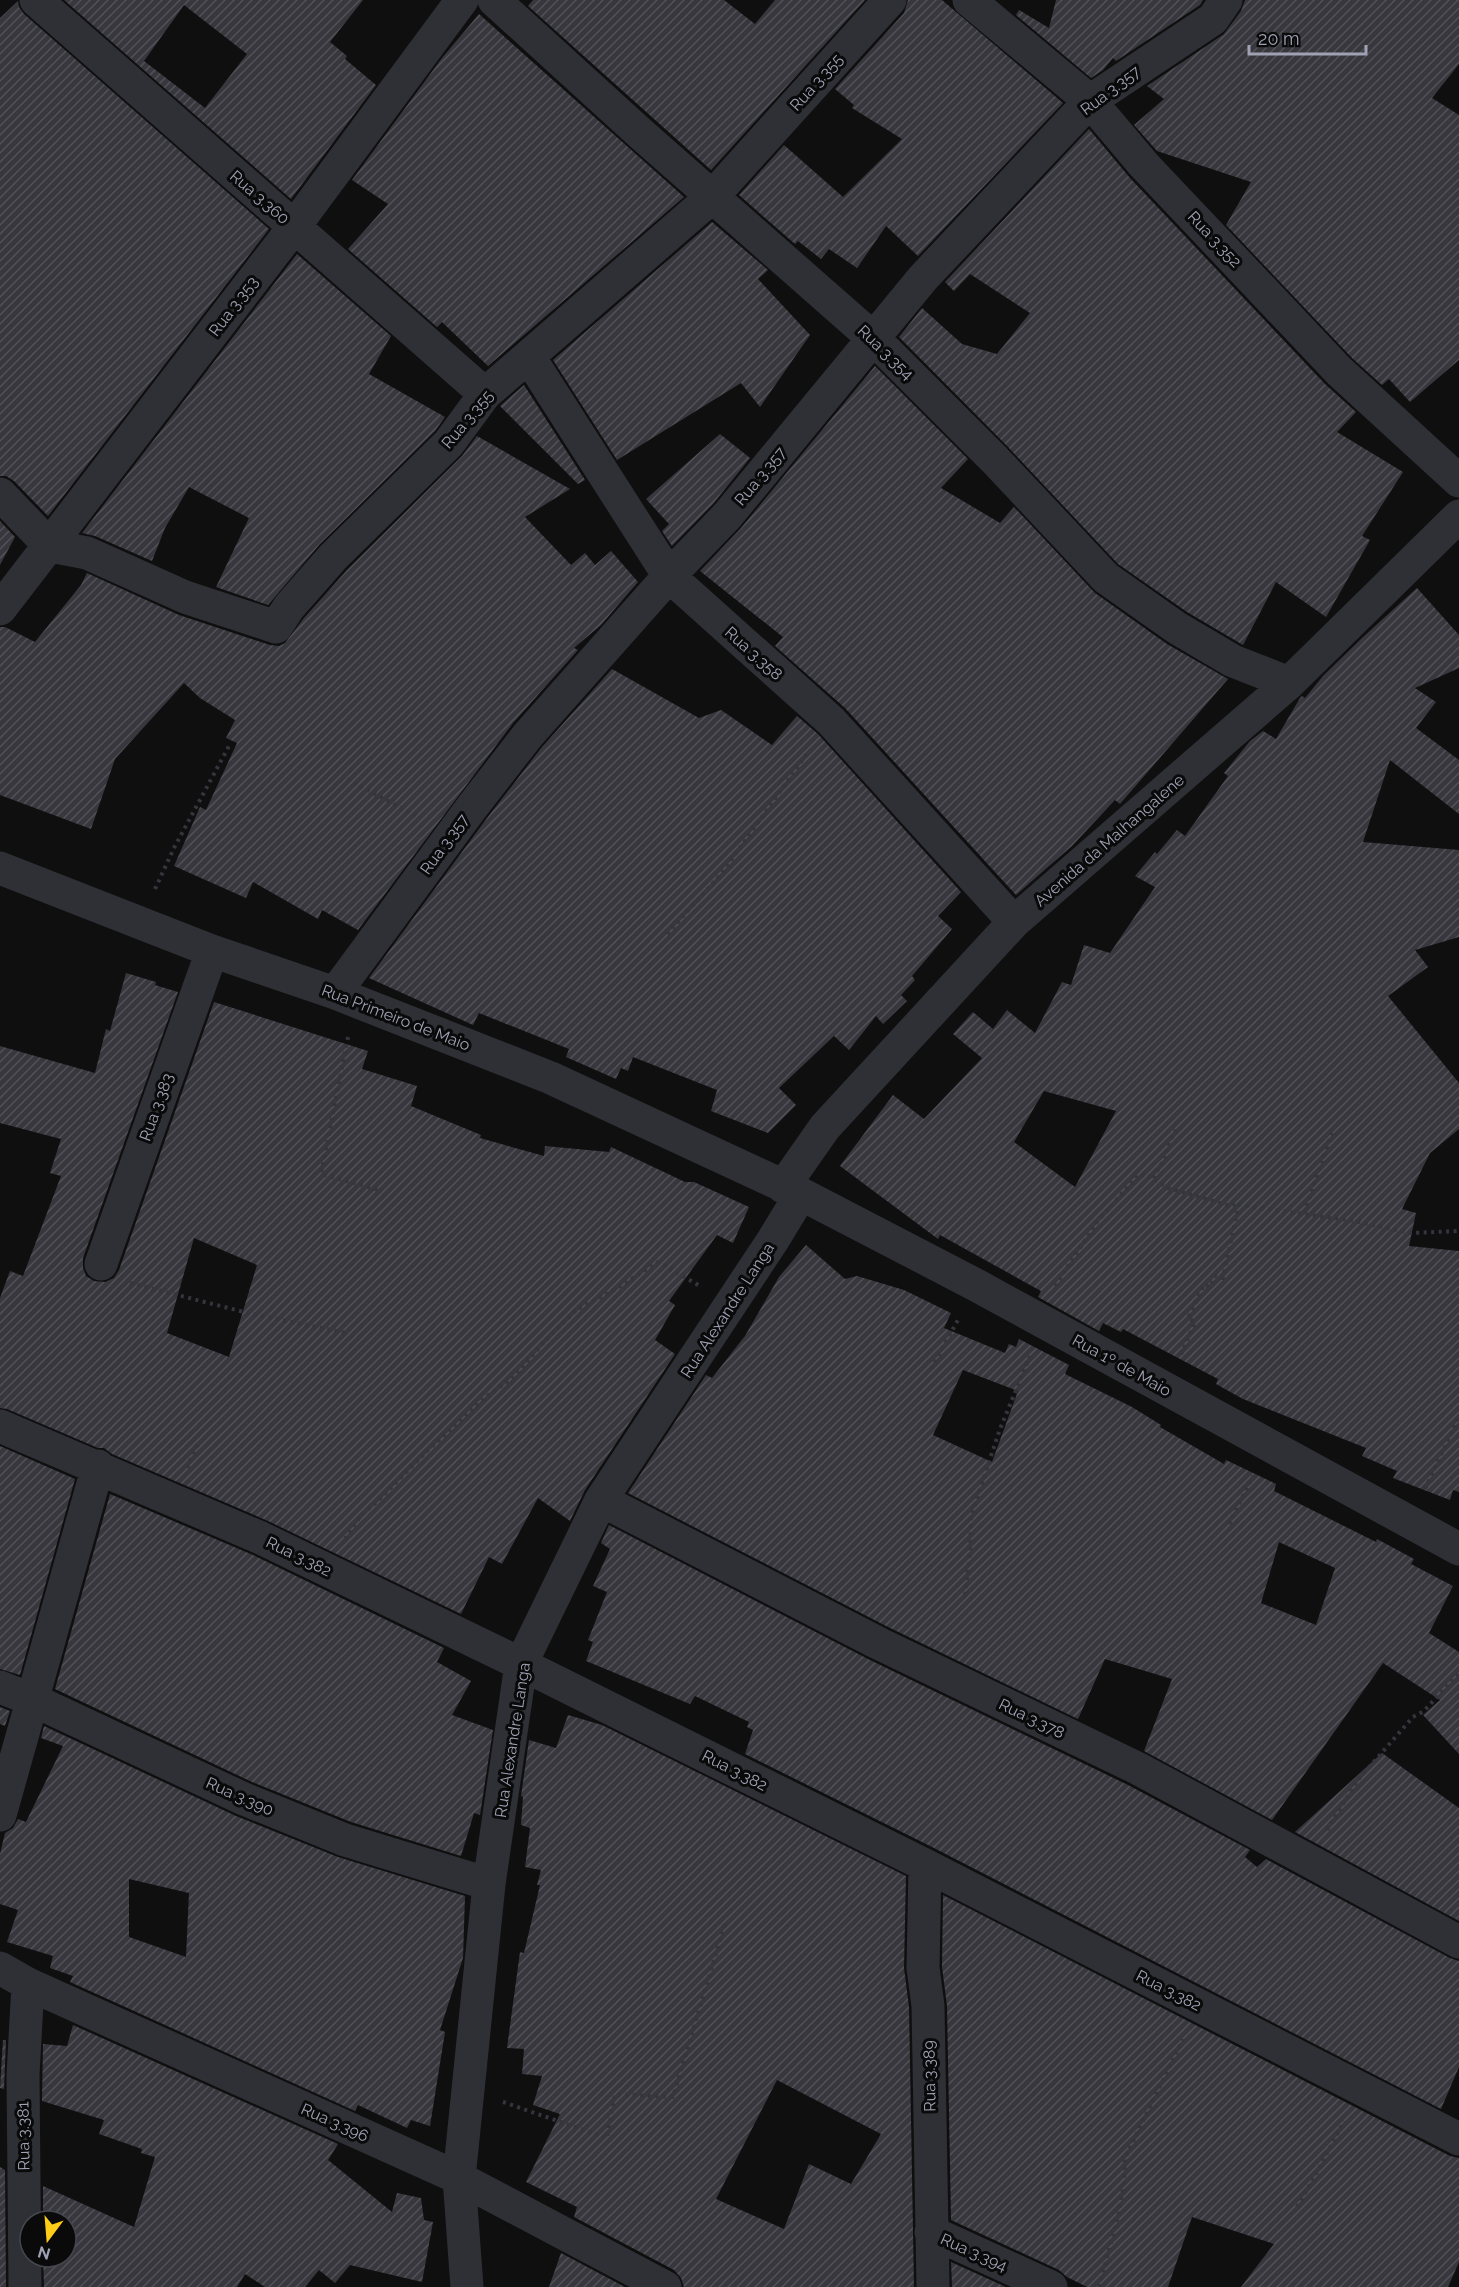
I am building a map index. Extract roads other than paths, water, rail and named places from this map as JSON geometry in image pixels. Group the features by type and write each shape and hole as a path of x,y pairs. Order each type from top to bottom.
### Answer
{"street":[{"name":"Rua 3.360","path":"36,0 485,394"},
{"name":"Rua 3.353","path":"0,609 294,227 462,0"},
{"name":"Rua 3.354","path":"494,0 712,197 874,339 995,460 1106,578 1177,628 1233,661 1289,683"},
{"name":"Rua 3.355","path":"50,546 87,553 185,597 276,627 289,607 333,557 449,443 485,394 712,197 890,0"},
{"name":"Rua 3.352","path":"969,0 1090,101 1144,165 1339,371 1459,481"},
{"name":"Rua 3.357","path":"335,993 528,735 669,576 727,516 923,278 1090,101 1213,19 1226,0"},
{"name":"Rua 3.358","path":"529,357 669,576 831,722 1014,922"},
{"path":"0,494 50,546"},
{"name":"Avenida da Malhangalene","path":"792,1191 825,1127 1014,922 1289,683 1459,516"},
{"name":"Rua Primeiro de Maio","path":"0,868 212,951 335,993 551,1078 792,1191"},
{"name":"Rua 3.383","path":"101,1264 212,951"},
{"name":"Rua 1º de Maio","path":"792,1191 976,1285 1459,1549"},
{"name":"Rua Alexandre Langa","path":"467,2287 459,2178 489,1884 521,1664 601,1500 731,1305 792,1191"},
{"name":"Rua 3.382","path":"0,1426 98,1466 261,1538 521,1664 925,1865 1459,2139"},
{"path":"0,1815 98,1466"},
{"name":"Rua 3.378","path":"601,1500 878,1643 1137,1768 1459,1942"},
{"name":"Rua 3.390","path":"0,1687 33,1700 244,1799 325,1832 489,1884"},
{"name":"Rua 3.389","path":"925,1865 922,1968 928,2007 933,2287"},
{"name":"Rua 3.396","path":"0,1968 28,1984 459,2178 665,2287"},
{"name":"Rua 3.381","path":"24,2287 12,2195 23,2075 28,1984"},
{"name":"Rua 3.394","path":"931,2232 1051,2287"}]}
